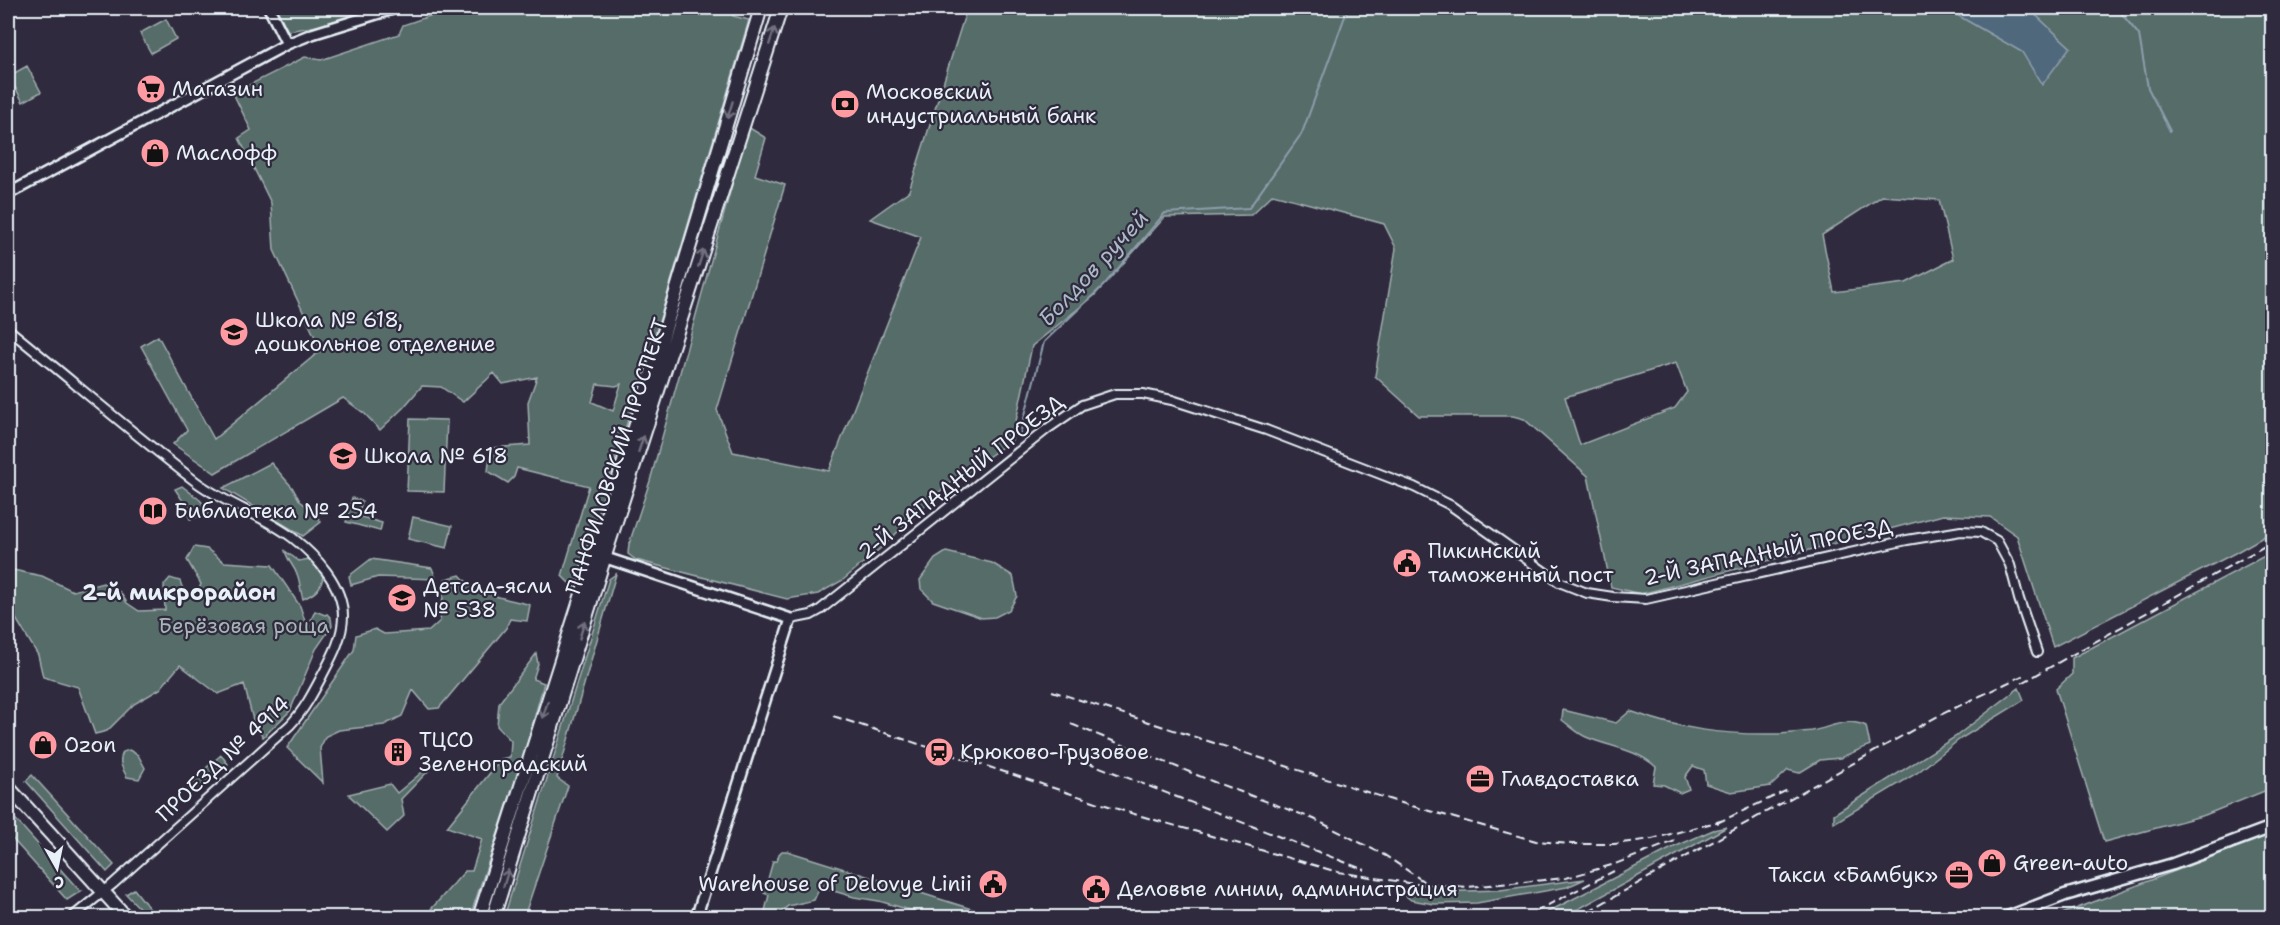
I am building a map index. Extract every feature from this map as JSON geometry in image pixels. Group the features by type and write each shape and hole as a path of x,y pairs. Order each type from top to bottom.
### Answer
{"main road":[{"name":"ПАНФИЛОВСКИЙ ПРОСПЕКТ","path":"494,918 644,399 761,8"},
{"name":"ПАНФИЛОВСКИЙ ПРОСПЕКТ","path":"479,918 781,8"},
{"path":"8,788 127,918"},
{"path":"2005,918 2066,895 2193,857 2272,827"}],"street":[{"path":"268,8 287,44"},
{"path":"8,194 287,44 396,8"},
{"name":"ПРОЕЗД № 4914","path":"8,329 203,487 292,537 321,566 330,579 342,606 342,628 338,642 308,704 301,713 104,891 71,918"},
{"name":"2-Й ЗАПАДНЫЙ ПРОЕЗД","path":"791,619 811,615 820,610 1038,436 1082,405 1115,394 1143,394 1172,400 1266,430 1414,487 1450,505 1559,582 1587,593 1646,599 1907,540 1961,531 1981,532 1997,541 2010,565 2037,652"},
{"path":"600,556 791,619 696,918"}],"green space":[{"path":"276,8 386,8 342,22 288,31"},
{"path":"453,8 735,8 733,16 749,20 654,339 574,588 562,576 589,486 517,468 514,477 508,483 488,471 491,448 530,445 528,402 537,377 503,384 494,373 463,402 441,387 422,386 380,430 365,414 343,398 215,473 173,444 187,430 141,346 158,336 214,439 321,350 274,250 271,203 239,138 251,130 233,93 305,57 321,60 399,34 403,25","holes":["597,384 616,386 621,384 613,411 592,402"]},
{"path":"967,8 1945,8 2022,52 2070,47 2028,8 2272,8 2272,532 2053,647 2017,536 1990,517 1943,515 1641,594 1611,587 1588,476 1524,419 1513,416 1419,416 1375,376 1396,248 1384,224 1273,194 1251,215 1165,217 1094,296 1032,346 1012,440 944,488 882,547 843,580 818,594 787,599 636,560 628,554 748,127 766,138 755,175 785,185 717,410 733,452 829,471 921,237 870,219 909,191","holes":["1882,196 1939,200 1953,259 1906,283 1834,292 1822,235","1676,363 1687,392 1675,408 1580,445 1565,397"]},
{"path":"166,19 176,39 151,53 140,33"},
{"path":"27,66 41,92 23,102 9,76"},
{"path":"410,419 447,420 444,492 407,491"},
{"path":"271,463 292,487 300,501 314,512 321,522 303,536 223,488"},
{"path":"182,486 200,500 211,513 190,519 175,489"},
{"path":"352,498 362,501 358,516 382,523 380,531 346,522"},
{"path":"413,517 452,526 447,548 408,539"},
{"name":"Берёзовая роща","path":"194,547 207,549 224,562 272,565 300,606 307,627 315,622 311,620 315,611 327,614 331,618 332,626 316,649 290,711 263,737 253,720 244,684 218,694 180,665 160,689 134,704 107,731 95,734 78,687 43,677 38,655 15,617 8,624 8,569 42,576 73,591 103,583 120,592 127,603 139,611 165,610 164,585 170,578 180,581 185,595 197,594 201,584 187,560"},
{"path":"285,551 299,561 309,559 323,575 318,590 303,599 298,576"},
{"path":"946,552 992,563 1013,576 1017,596 1009,610 995,617 982,618 933,601 921,589 920,580 935,559"},
{"path":"2272,552 2272,788 2205,815 2104,842 2056,689 2072,674 2072,658"},
{"path":"371,559 432,568 436,579 378,577 351,585 349,576"},
{"path":"616,574 557,778 568,786 524,917 504,917 609,579"},
{"path":"460,575 483,592 530,605 527,621 510,619 506,628 439,708 429,709 413,690 402,716 384,725 339,730 326,736 320,748 323,783 287,748 354,650 356,635 375,629 384,634 429,631 440,621 445,579"},
{"path":"536,654 538,664 533,679 544,683 525,752 470,917 424,917 465,871 472,871 482,839 447,827 501,759 510,757 511,741 497,726 499,703"},
{"path":"2019,688 2024,700 1960,739 1917,773 1834,823 1834,814 1955,737"},
{"path":"1563,710 1616,723 1630,711 1701,730 1737,733 1793,733 1852,722 1866,726 1870,745 1840,758 1820,760 1799,773 1788,770 1771,786 1731,792 1706,784 1704,770 1693,766 1685,777 1689,789 1680,793 1664,785 1653,784 1656,767 1640,756 1586,737 1576,731 1562,720"},
{"path":"129,750 138,755 145,768 139,779 127,777 122,768 123,752"},
{"path":"221,755 228,764 198,790 191,781"},
{"path":"427,768 430,769 401,799 404,816 387,832 349,794 390,784 397,793"},
{"path":"32,775 114,865 107,872 26,781"},
{"path":"8,811 81,891 67,900 8,834"},
{"path":"1727,827 1564,917 1538,917 1672,848 1713,830"},
{"path":"2272,834 2272,917 2054,917"},
{"path":"782,851 997,917 934,917 820,887 814,900 788,906 775,917 761,917 769,895 764,893 773,861 777,861"},
{"path":"1585,879 1567,887 1477,903 1434,904 1411,900 1402,893 1500,890"},
{"path":"134,889 156,917 148,917 126,894"}],"water":[{"path":"1945,8 2028,8 2070,47 2042,85 2022,52"}],"waterway":[{"name":"Болдов ручей","path":"1020,434 1044,342 1105,284 1165,213 1249,208 1302,133 1348,8"},
{"path":"2117,8 2139,35 2148,88 2170,131"}],"railway":[{"path":"2022,683 2272,542"},
{"path":"1576,918 1938,716 2024,675"},
{"path":"1052,691 1398,802 1536,841 1614,844 1652,839 1724,820"},
{"path":"833,716 1127,812 1338,872 1415,884 1468,887 1566,878 1615,864 1675,841"},
{"path":"1071,724 1214,782 1314,819 1386,856 1426,883"},
{"path":"1061,752 1365,870"},
{"path":"1717,823 1790,789"},
{"path":"1523,918 1614,871"}],"place":[{"name":"Магазин","path":"151,89"},
{"name":"Московский индустриальный банк","path":"845,104"},
{"name":"Маслофф","path":"155,153"},
{"name":"Школа № 618, дошкольное отделение","path":"234,332"},
{"name":"Школа № 618","path":"343,456"},
{"name":"Библиотека № 254","path":"153,511"},
{"name":"Пикинский таможенный пост","path":"1407,563"},
{"name":"Детсад-ясли № 538","path":"402,598"},
{"name":"Ozon","path":"43,745"},
{"name":"ТЦСО Зеленоградский","path":"398,752"},
{"name":"Крюково-Грузовое","path":"939,752"},
{"name":"Главдоставка","path":"1480,779"},
{"name":"Green-auto","path":"1992,863"},
{"name":"Такси «Бамбук»","path":"1959,875"},
{"name":"Warehouse of Delovye Linii","path":"993,884"},
{"name":"Деловые линии, администрация","path":"1096,889"}],"district":[{"name":"2-й микрорайон","path":"179,592"}]}
